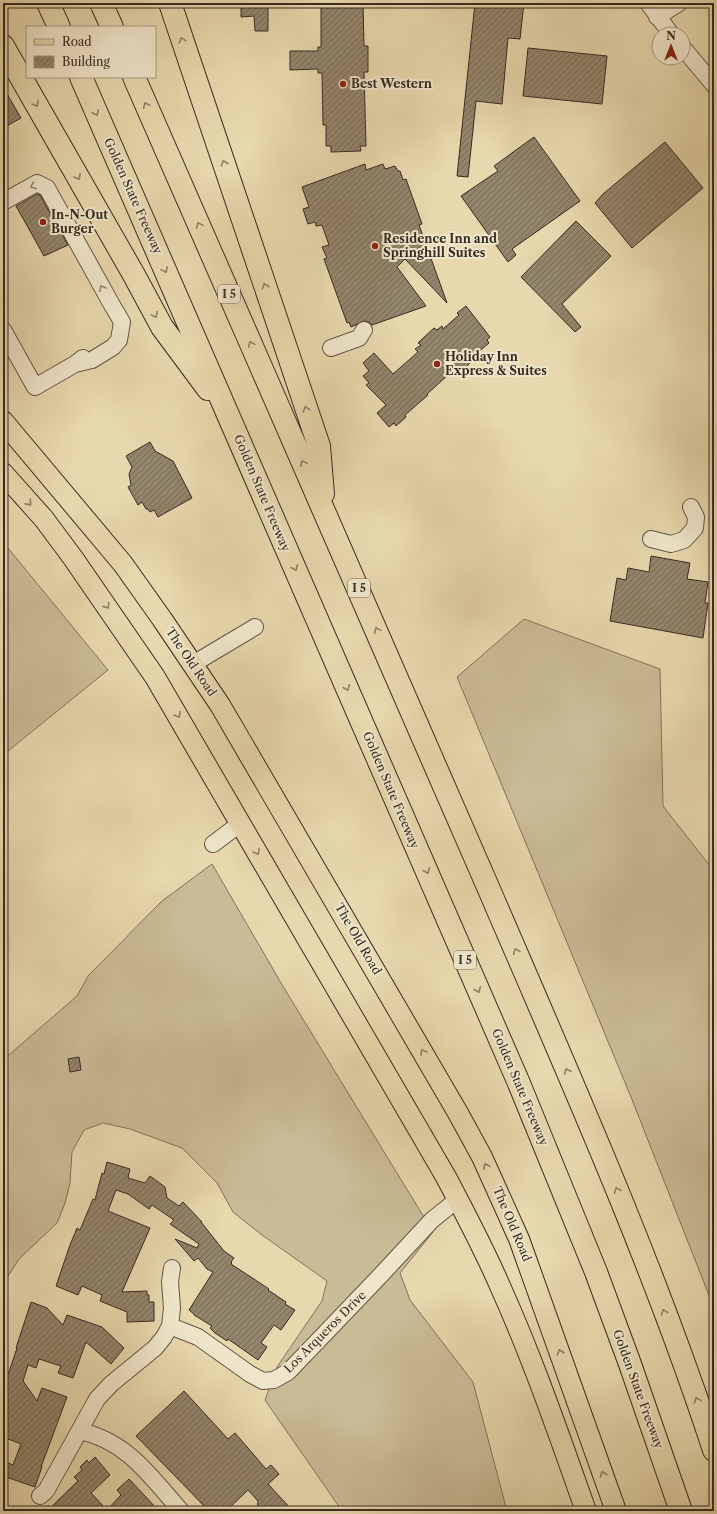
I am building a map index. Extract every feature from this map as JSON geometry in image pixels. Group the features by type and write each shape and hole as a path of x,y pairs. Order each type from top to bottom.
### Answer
{"highway":[{"path":"48,3 59,26"},
{"path":"101,3 112,26"},
{"name":"I 5","path":"170,3 319,446 324,511"},
{"name":"I 5","path":"3,46 162,327 230,417"},
{"name":"Golden State Freeway","path":"81,78 518,1081 596,1272 630,1364 681,1511"},
{"name":"I 5","path":"134,78 399,680 605,1159 678,1348 714,1450"}],"main road":[{"name":"The Old Road","path":"3,421 123,564 220,705 454,1106 482,1157 519,1239 616,1511"},
{"path":"3,473 44,519 129,637 155,677 458,1199 500,1286 523,1340 586,1511"}],"street":[{"path":"648,3 664,26"},
{"path":"657,17 679,3"},
{"path":"691,58 714,85"},
{"path":"3,202 38,183 46,188 122,322 122,331 119,340 114,347 92,360 75,364 35,386 3,330"},
{"path":"331,348 359,338 364,330"},
{"path":"651,539 671,544 684,540 694,528 696,517 691,507"},
{"path":"192,664 255,627"},
{"path":"213,844 241,824"},
{"name":"Los Arqueros Drive","path":"170,1326 198,1337 250,1374 263,1381 274,1380 288,1372 432,1220 458,1199"},
{"path":"40,1496 46,1491 97,1399 111,1384 155,1348 164,1337 170,1326 172,1308 170,1282 172,1268"},
{"path":"80,1431 95,1434 116,1445 143,1467 181,1511"}],"shaded area":[{"path":"3,542 108,670 3,755"},
{"path":"524,619 660,669 663,806 714,871 714,1308 631,1097 457,677"},
{"path":"212,864 284,988 433,1232 400,1273 410,1300 473,1382 507,1511 342,1511 265,1400 277,1367 322,1301 327,1281 262,1235 233,1212 217,1183 182,1148 130,1129 103,1123 84,1130 72,1152 70,1183 65,1203 57,1223 19,1259 3,1284 3,1060 77,996 88,976 162,901"}],"building":[{"path":"241,3 268,3 268,31 255,31 254,16 241,17"},
{"name":"Best Western","path":"321,3 363,3 364,46 368,46 368,72 364,72 366,146 360,146 361,151 331,152 331,146 326,146 326,125 323,125 322,73 318,73 318,69 290,70 290,51 318,51 318,47 321,47"},
{"path":"475,3 524,3 520,39 508,38 502,104 476,101 468,177 457,176"},
{"path":"528,48 607,56 602,104 523,96"},
{"path":"3,87 21,118 3,128"},
{"path":"534,137 580,201 512,249 516,255 508,262 461,196 498,171 494,166"},
{"path":"665,142 703,188 632,248 595,203 603,194"},
{"name":"Residence Inn and Springhill Suites","path":"365,164 366,170 383,164 385,169 395,166 398,171 400,171 403,180 406,179 422,224 419,225 447,303 405,259 397,267 426,306 372,325 369,322 364,321 351,327 349,322 347,323 324,259 327,258 322,247 329,245 322,225 316,226 315,222 308,224 303,209 309,207 302,187"},
{"name":"In-N-Out Burger","path":"37,194 40,195 68,245 44,256 16,206"},
{"path":"576,221 611,256 562,304 581,327 575,332 521,277"},
{"name":"Holiday Inn Express & Suites","path":"466,306 490,337 487,340 489,343 471,358 473,360 458,375 455,373 450,377 448,375 405,415 406,417 396,426 394,423 389,427 377,413 386,405 366,385 369,383 363,376 369,371 363,363 374,353 393,374 418,352 415,349 421,345 418,343 434,328 437,330 442,326 443,329 459,315 457,313"},
{"path":"150,442 155,451 173,461 192,498 158,517 154,510 150,512 146,509 142,502 138,505 128,487 131,485 129,474 132,467 126,456"},
{"path":"651,556 690,563 687,579 708,582 705,603 708,603 703,638 610,621 617,578 626,580 628,568 649,572"},
{"path":"79,1057 81,1070 70,1072 68,1059"},
{"path":"107,1162 130,1169 128,1178 145,1183 150,1176 165,1187 167,1198 179,1206 183,1202 202,1222 224,1251 234,1258 231,1264 269,1289 268,1290 286,1302 285,1304 295,1310 281,1330 274,1325 261,1343 267,1347 258,1360 228,1339 227,1341 215,1333 210,1328 212,1326 194,1315 189,1310 213,1272 207,1269 198,1258 194,1261 175,1239 197,1248 199,1244 170,1224 174,1220 152,1205 149,1209 128,1194 116,1190 108,1211 150,1228 122,1292 147,1291 147,1295 149,1295 149,1302 154,1302 154,1321 127,1322 127,1312 100,1301 102,1295 82,1286 78,1295 56,1286 77,1228 80,1230 93,1199 95,1200 102,1173 104,1174"},
{"path":"31,1302 47,1308 63,1325 67,1315 102,1327 124,1348 111,1364 86,1342 73,1378 58,1373 61,1366 39,1359 36,1368 28,1365 23,1381 37,1401 42,1388 67,1397 35,1487 3,1476 3,1461 13,1465 21,1444 3,1437 3,1381 5,1374 8,1375"},
{"path":"184,1391 228,1439 235,1433 266,1469 271,1465 279,1474 268,1484 293,1511 257,1511 258,1501 248,1490 226,1511 209,1511 136,1436"},
{"path":"95,1457 110,1475 91,1493 107,1510 121,1495 117,1490 129,1479 159,1511 47,1511 78,1481 74,1477 82,1470 80,1467 87,1460 89,1463"}],"place":[{"name":"Best Western","path":"343,84"},
{"name":"In-N-Out Burger","path":"43,222"},
{"name":"Residence Inn and Springhill Suites","path":"375,246"},
{"name":"Holiday Inn Express & Suites","path":"437,364"}]}
